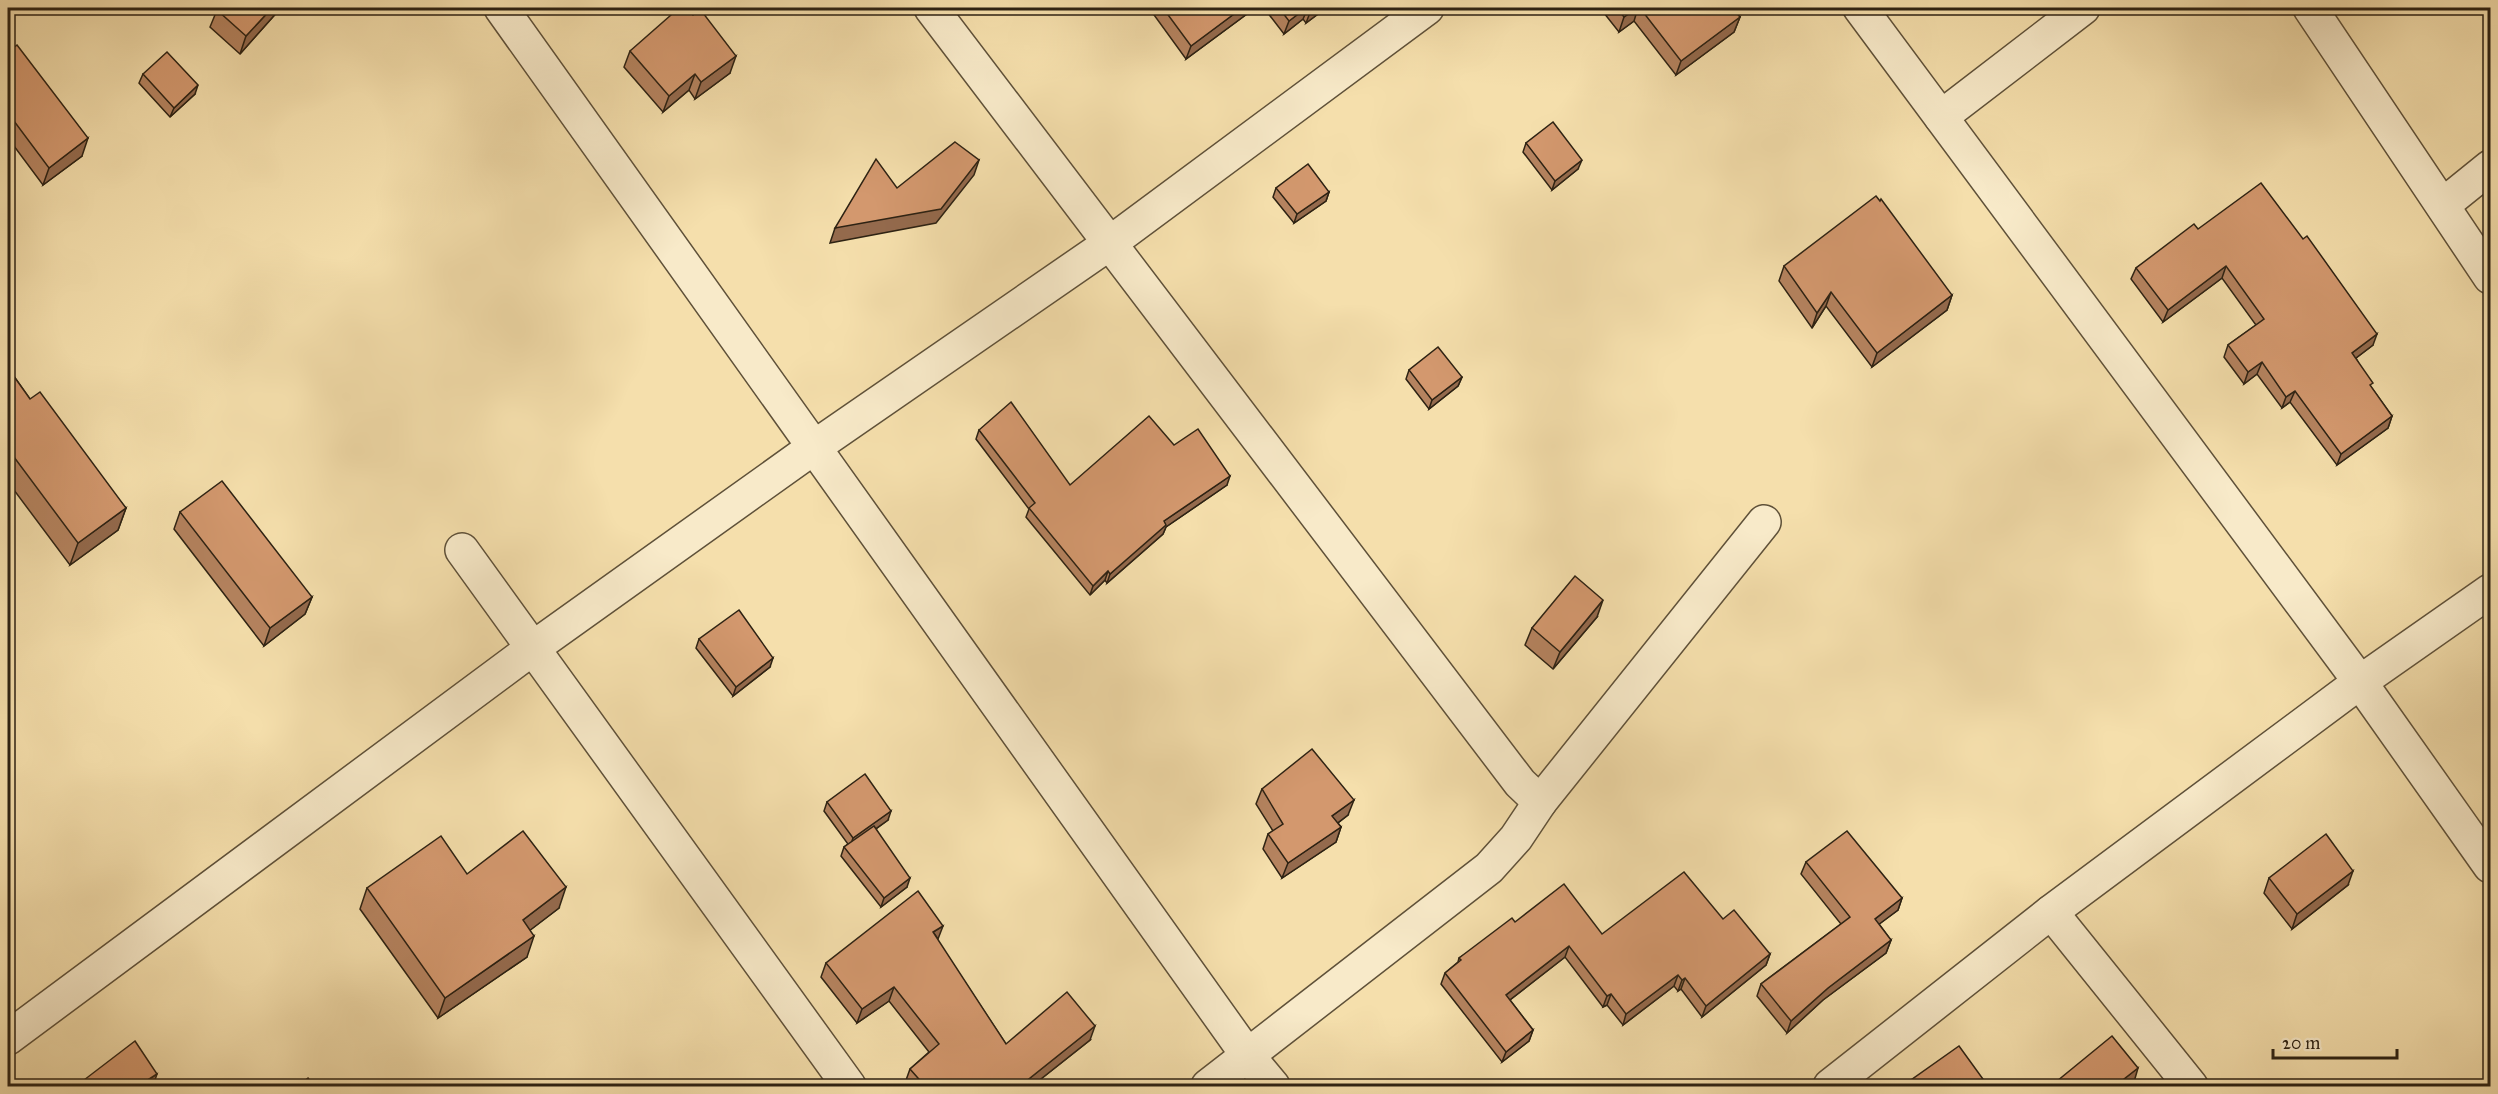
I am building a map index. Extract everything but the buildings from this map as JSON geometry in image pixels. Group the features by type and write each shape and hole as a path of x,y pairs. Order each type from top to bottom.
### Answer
{"street":[{"path":"501,8 1248,1056 1273,1086"},
{"path":"931,8 1520,783 1540,802"},
{"path":"8,1038 533,648 813,448 1110,243 1427,8"},
{"path":"1860,8 2360,682 2490,866"},
{"path":"1941,117 2083,8"},
{"path":"2310,8 2490,278"},
{"path":"2443,205 2490,166"},
{"path":"1208,1086 1489,867 1516,838 1540,802 1764,522"},
{"path":"462,550 849,1086"},
{"path":"1830,1086 2051,912 2360,682 2490,591"},
{"path":"2051,912 2191,1086"}]}
